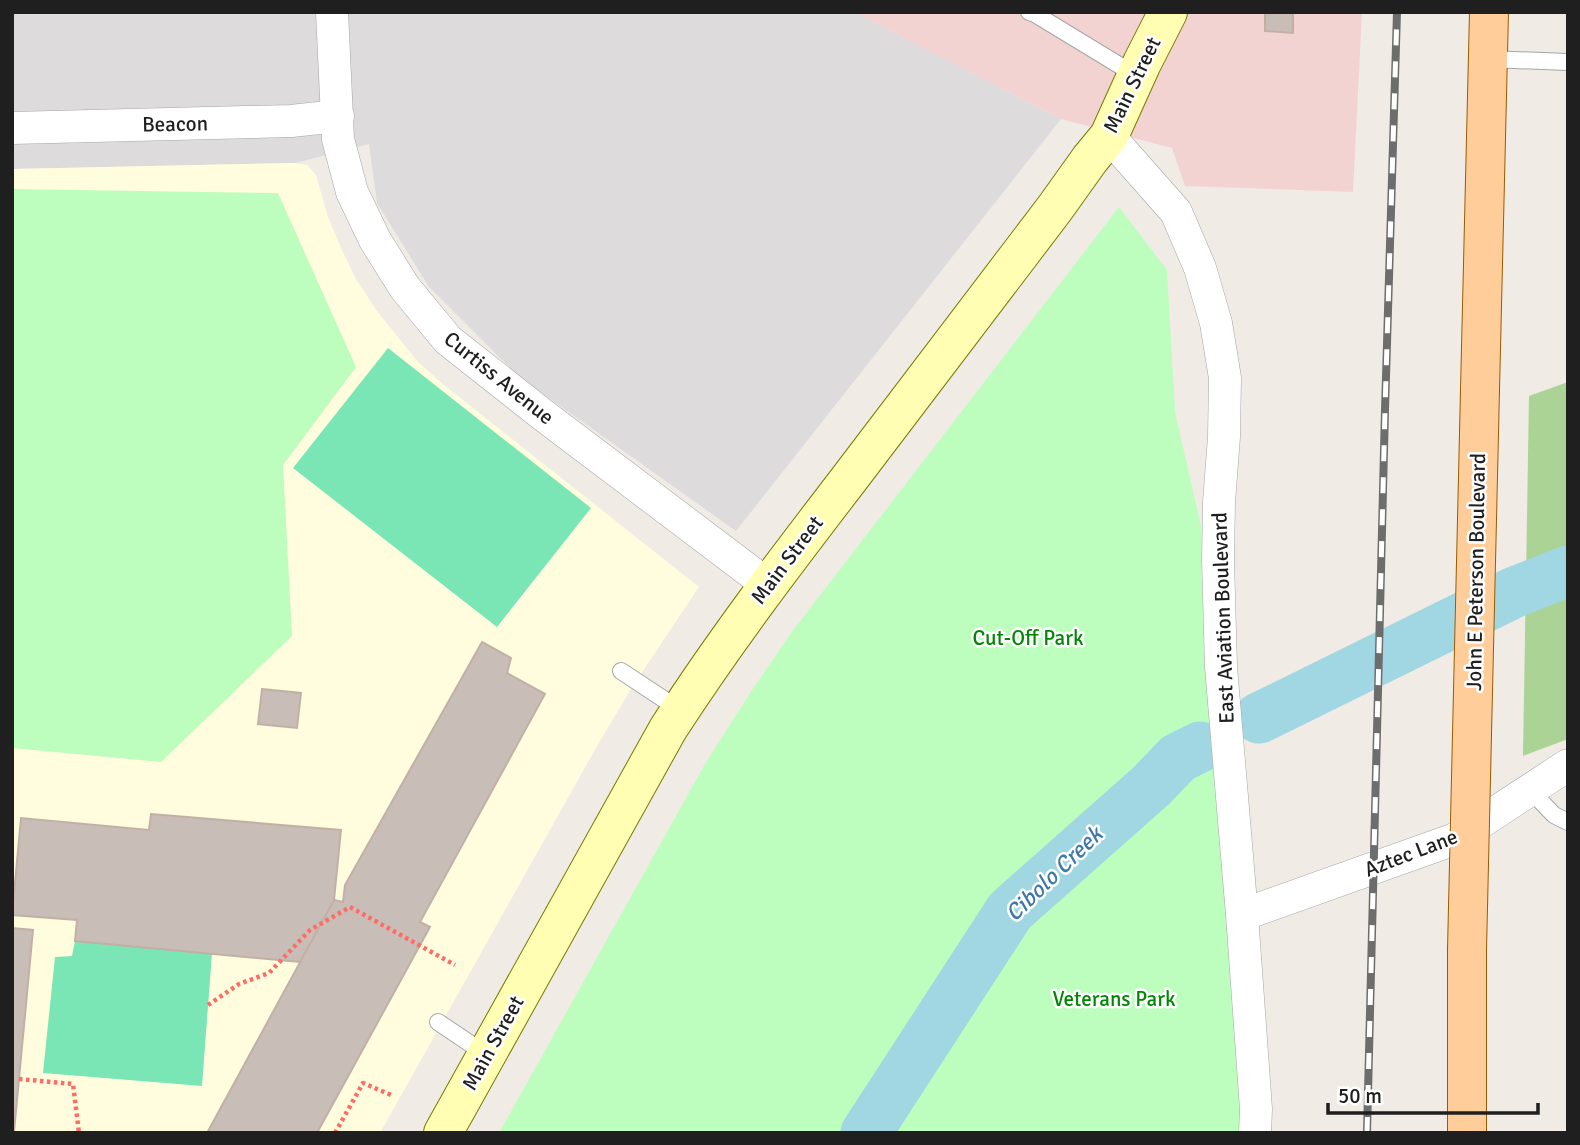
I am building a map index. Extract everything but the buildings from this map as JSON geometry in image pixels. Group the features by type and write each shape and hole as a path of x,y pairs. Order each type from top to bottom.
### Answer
{"main road":[{"name":"Main Street","path":"443,1133 680,710 768,585 1110,136 1168,12"},
{"name":"John E Peterson Boulevard","path":"1467,1133 1468,950 1489,12"}],"street":[{"name":"Curtiss Avenue","path":"332,12 338,139 352,192 375,240 405,288 449,340 543,415 768,585"},
{"name":"Beacon","path":"12,128 291,121 338,116"},
{"name":"East Aviation Boulevard","path":"1110,136 1176,212 1200,268 1216,323 1225,378 1218,560 1222,667 1242,915 1255,1133"},
{"name":"Aztec Lane","path":"1242,915 1454,839 1568,765"}],"lane":[{"path":"1033,13 1137,76"},
{"path":"1488,59 1568,62"},
{"path":"621,671 680,710"},
{"path":"1530,790 1555,814 1568,822"},
{"path":"438,1022 486,1055"}],"path":[{"path":"208,1005 239,984 269,973 310,930 350,907 455,965"},
{"path":"19,1079 73,1084 79,1133"},
{"path":"335,1133 363,1083 391,1095"}],"shaded area":[{"path":"12,12 855,12 1061,119 736,531 518,376 429,287 377,203 369,144 295,163 12,169"},
{"path":"855,12 1362,12 1353,192 1185,186 1172,148 1061,119"},
{"path":"295,163 307,165 316,175 328,217 356,279 377,311 418,362 699,587 631,689 597,746 380,1133 12,1133 12,169"}],"green space":[{"path":"12,189 278,193 356,367 283,465 292,636 161,762 12,748"},
{"name":"Cut-Off Park","path":"1119,207 1167,270 1175,412 1219,605 1255,1133 499,1133 705,764 752,690 791,633"},
{"path":"388,348 591,508 497,627 293,468"},
{"path":"1568,382 1568,739 1523,756 1529,396"},
{"path":"75,941 212,953 202,1086 43,1073 55,957 72,956"}],"waterway":[{"name":"Cibolo Creek","path":"1259,718 1515,592 1568,571"},
{"name":"Cibolo Creek","path":"866,1133 1010,911 1151,786 1178,758 1200,747"}],"railway":[{"path":"1367,1133 1397,12"}],"park label":[{"name":"Veterans Park","path":"1114,999"}]}
